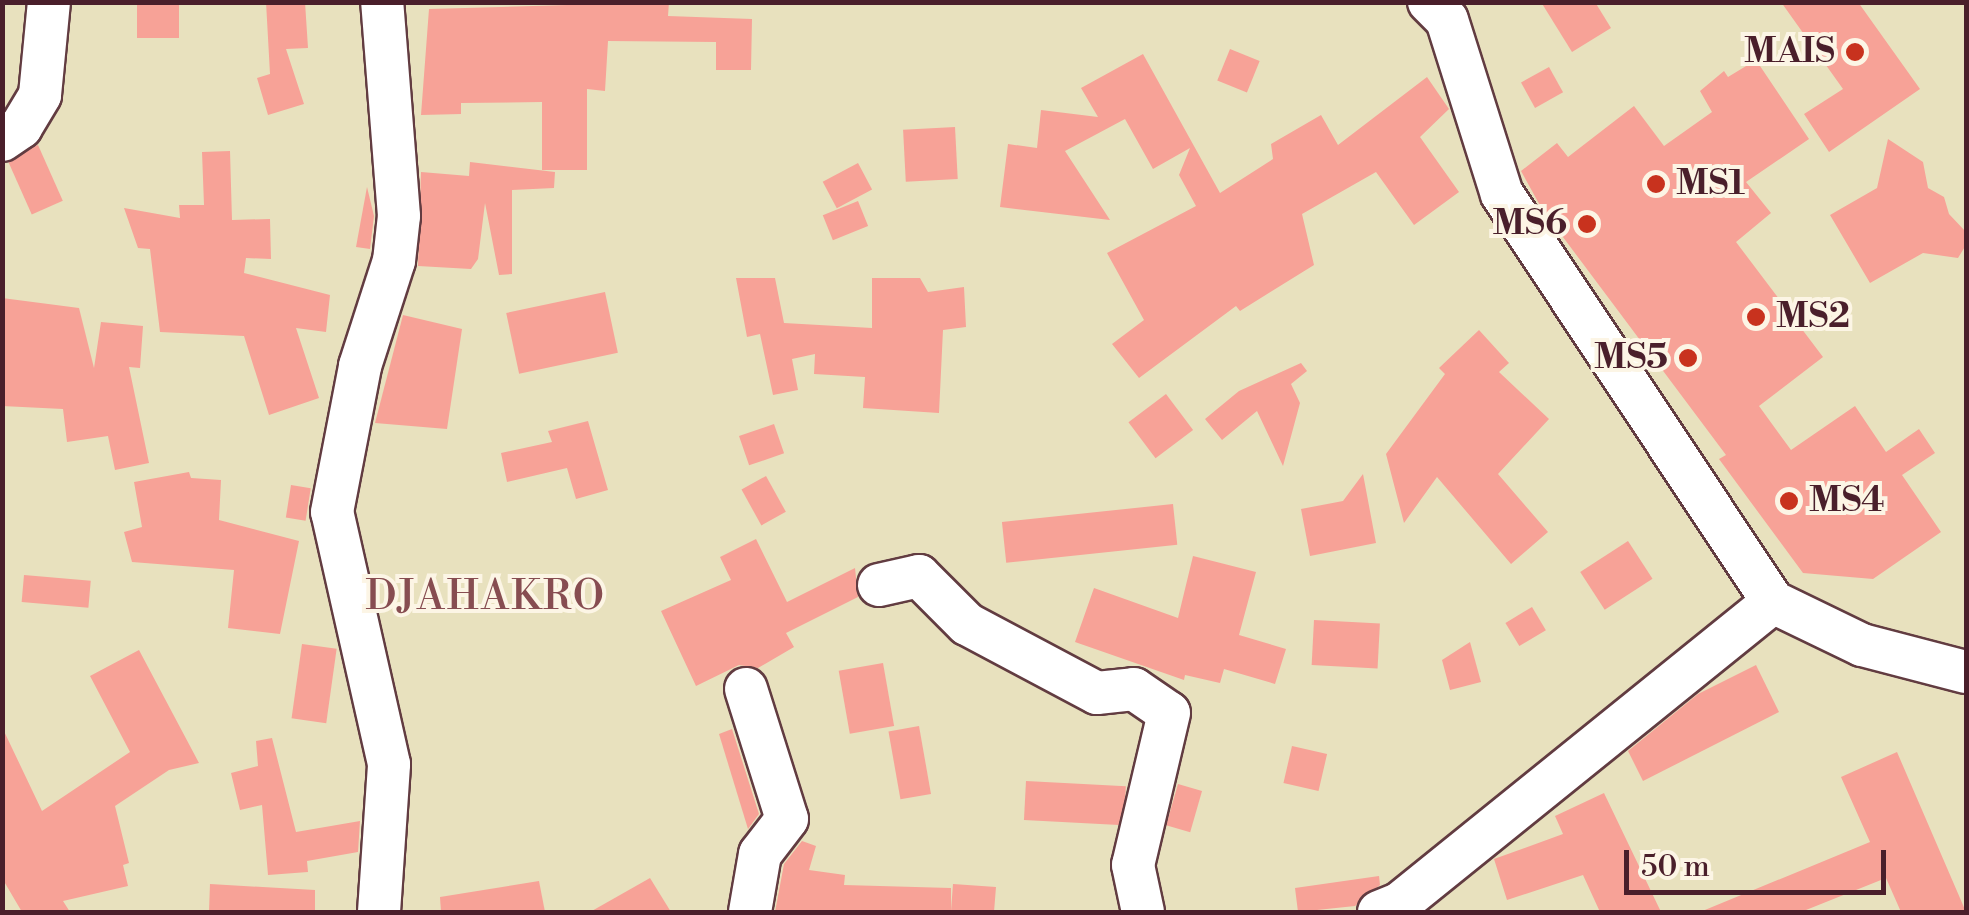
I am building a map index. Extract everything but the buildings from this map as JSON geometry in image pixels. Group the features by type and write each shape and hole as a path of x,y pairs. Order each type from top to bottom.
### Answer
{"street":[{"path":"378,912 389,764 332,512 360,366 398,231 382,2"},
{"path":"1429,2 1447,20 1502,194 1773,602 1862,645 1966,672"},
{"path":"2,140 20,127 40,95 35,10"},
{"path":"879,585 919,576 966,624 1097,693 1134,689 1169,713 1133,865 1143,912"},
{"path":"1379,912 1399,904 1773,602"},
{"path":"746,688 787,819 760,854 750,912"}],"place":[{"name":"MAIS","path":"1855,52"},
{"name":"MS1","path":"1656,184"},
{"name":"MS6","path":"1587,224"},
{"name":"MS2","path":"1756,317"},
{"name":"MS5","path":"1688,358"},
{"name":"MS4","path":"1789,501"}],"district":[{"name":"DJAHAKRO","path":"486,597"}]}
